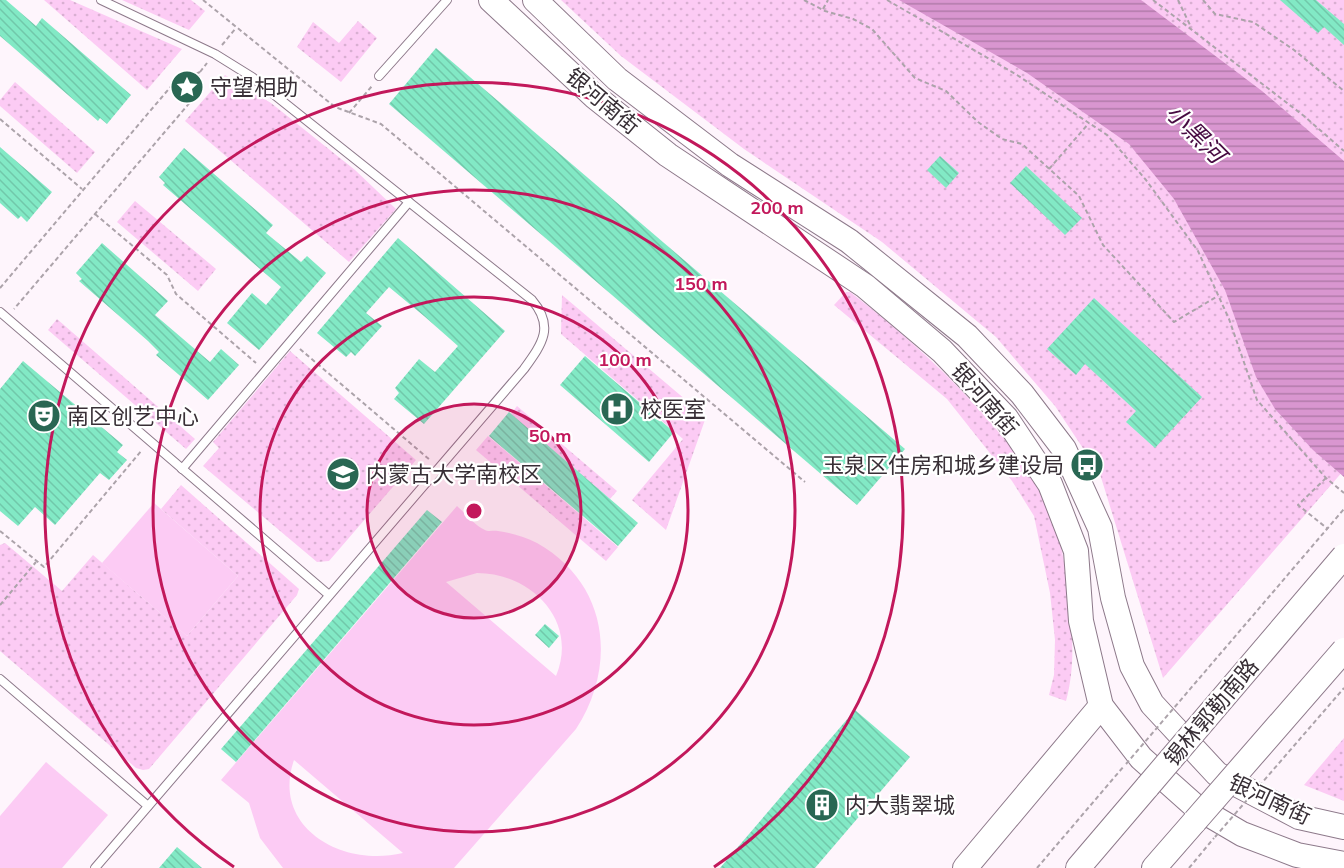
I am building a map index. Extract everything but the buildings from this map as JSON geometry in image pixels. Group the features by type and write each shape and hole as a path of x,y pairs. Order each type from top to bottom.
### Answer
{"main road":[{"name":"银河南街","path":"491,0 594,96 668,155 865,286 942,351 1006,418 1050,484 1076,551 1081,621 1101,706 1140,758 1196,807 1292,862 1344,864"},
{"name":"银河南街","path":"535,0 617,79 730,165 849,241 967,336 1022,394 1064,449 1100,528 1113,598 1132,666 1152,704 1217,774 1299,817 1344,827"},
{"name":"锡林郭勒南路","path":"1078,868 1344,556"},
{"path":"1154,868 1344,650"},
{"path":"965,868 1101,706"}],"lane":[{"path":"95,868 524,369 541,345 545,327 542,313 532,300 252,77 215,54 101,0"},
{"path":"379,76 447,0"},
{"path":"182,468 409,202"},
{"path":"3,315 329,596"},
{"path":"0,679 148,806"}],"path":[{"path":"203,0 335,107 381,124 805,482"},
{"path":"804,0 872,29 915,78 946,91 978,122 1002,139 1022,144 1079,196 1103,245 1174,322 1218,296"},
{"path":"823,9 828,0"},
{"path":"887,0 1017,75 1107,135 1146,180 1198,251 1218,296 1257,400 1326,478 1344,493"},
{"path":"1153,0 1192,29 1220,54 1304,116 1344,151"},
{"path":"1178,0 1192,29"},
{"path":"1203,0 1215,14 1253,22 1294,50 1344,91"},
{"path":"0,288 173,84 200,72 192,100 95,214 3,315"},
{"path":"350,113 379,76"},
{"path":"0,119 83,189"},
{"path":"1049,169 1089,123"},
{"path":"95,214 167,275 176,294 265,371"},
{"path":"291,341 439,468"},
{"path":"0,531 44,567 150,441"},
{"path":"1326,478 1298,505 1328,529"},
{"path":"1037,868 1344,509"},
{"path":"0,605 36,562"},
{"path":"1189,868 1344,688"}],"shaded area":[{"path":"44,0 70,0 182,49 147,90"},
{"path":"122,0 191,0 205,11 189,30"},
{"path":"561,0 1344,0 1344,470 1163,678 1100,474 1055,406 996,337 882,242 744,149 621,56"},
{"path":"358,21 377,38 341,82 297,47 313,22 339,43"},
{"path":"225,75 271,103 355,170 396,209 349,262 185,121"},
{"path":"15,82 95,152 77,173 0,106 0,100"},
{"path":"135,201 216,269 198,291 117,222"},
{"path":"846,292 850,292 889,323 945,374 1010,445 1041,490 1059,537 1068,589 1072,652 1071,676 1066,701 1049,695 1054,675 1055,640 1050,593 1034,516 1012,481 947,399 834,305"},
{"path":"562,295 706,417 666,530 632,500 683,439 561,334"},
{"path":"57,319 195,439 186,449 48,330"},
{"path":"290,351 416,460 329,561 317,562 203,466 219,448 213,442"},
{"path":"517,406 617,491 610,499 511,414"},
{"path":"488,436 618,547 606,561 476,450"},
{"path":"181,485 299,589 297,595 149,769 143,770 136,768 0,651 0,545 5,543 62,591 93,555 187,636 238,576 161,509"},
{"path":"154,503 238,576 187,636 102,563"},
{"path":"457,506 481,528 528,539 561,560 579,580 592,602 599,627 601,652 598,678 589,704 576,729 454,868 283,868 260,838 249,803 221,780","holes":["477,573 497,575 515,581 532,591 545,604 555,619 561,637 561,656 556,676 446,582","294,760 403,853 379,856 356,854 335,848 316,837 302,822 292,804 289,784"]},
{"path":"1344,738 1344,801 1304,785"},
{"path":"46,762 108,815 62,868 0,868 0,816"}],"water":[{"name":"小黑河","path":"899,0 1141,0 1262,91 1344,161 1344,477 1313,450 1275,409 1256,377 1225,290 1174,199 1129,144 1027,73"}],"place":[{"name":"守望相助","path":"187,87"},
{"name":"校医室","path":"617,409"},
{"name":"南区创艺中心","path":"44,416"},
{"name":"玉泉区住房和城乡建设局","path":"1087,465"},
{"name":"内蒙古大学南校区","path":"343,474"},
{"name":"内大翡翠城","path":"822,805"}]}
